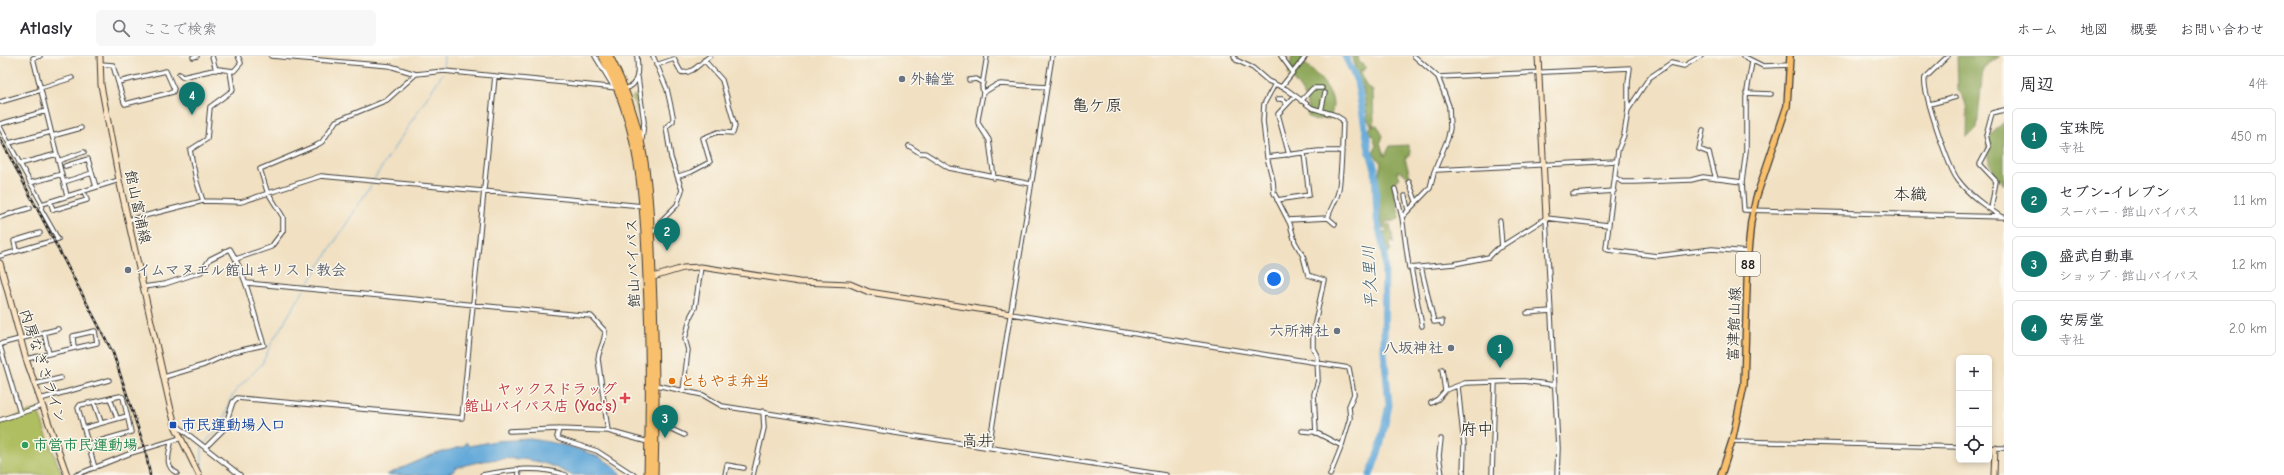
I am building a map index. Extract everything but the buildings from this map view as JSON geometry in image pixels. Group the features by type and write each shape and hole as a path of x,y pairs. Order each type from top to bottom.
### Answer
{"highway":[{"name":"館山バイパス","path":"602,56 619,89 642,144 647,179 651,232 648,475"},
{"name":"館山バイパス","path":"609,56 636,146 644,206 656,385 654,475"}],"main road":[{"name":"富津館山線","path":"1721,475 1732,441 1744,385 1748,252 1753,211 1787,106 1790,56"}],"street":[{"path":"40,56 33,58 67,196"},
{"name":"館山富浦線","path":"100,56 101,85 119,180 174,423 199,475"},
{"path":"212,56 216,70"},
{"path":"179,74 182,77 216,70 230,72 240,66 241,61 238,56"},
{"path":"271,56 326,58 390,66 416,74 442,71 619,89 632,86 638,77"},
{"path":"595,56 619,89"},
{"path":"638,56 638,77 644,122 642,144"},
{"path":"651,232 660,229 660,222 677,205 682,190 679,176 671,158 666,127 673,121 673,116 667,90 653,56"},
{"path":"656,65 674,59 681,72 684,73 692,71 710,56"},
{"path":"987,56 978,123 989,140 994,178"},
{"path":"989,447 1052,56"},
{"path":"1234,56 1236,60 1253,68 1275,84 1282,86 1301,101 1321,111 1335,115 1343,120 1343,158 1339,175 1339,190 1328,218"},
{"path":"1281,56 1292,71"},
{"path":"1282,86 1292,71 1306,56"},
{"path":"1402,217 1416,201 1428,192 1448,138 1451,113 1438,77 1414,56"},
{"path":"1538,56 1558,448 1557,475"},
{"path":"1628,110 1643,87 1657,72 1671,63 1684,66 1701,56"},
{"path":"1742,56 1763,66 1790,65"},
{"path":"1948,56 1925,78 1925,87 1954,174 1969,192 1991,209 2003,216"},
{"path":"679,176 691,172 710,162 703,138 718,132 733,133 735,126 722,80 704,60"},
{"path":"1752,62 1746,94 1746,151 1742,182 1744,191 1743,209 1753,211 2003,216"},
{"path":"100,64 113,65 118,82 125,104 173,92 174,89 166,71 118,82"},
{"path":"1438,77 1630,68 1628,83 1628,110 1617,161 1606,248 1608,250 1629,251 1657,256 1712,249 1748,252"},
{"path":"203,201 196,179 190,150 207,139 210,107 233,90 230,72"},
{"path":"236,259 271,247 283,231 283,217 269,193 261,175 261,168 322,142 336,121 387,100 416,74"},
{"path":"205,447 224,428 233,402 237,398 462,418 495,76"},
{"path":"0,102 72,78"},
{"path":"969,80 976,79 983,83"},
{"path":"983,93 996,85 1001,84 1047,87"},
{"path":"1275,84 1264,104 1263,121 1267,157 1277,200 1288,220 1308,275 1324,280 1313,332 1313,348 1317,356 1318,364 1318,381 1314,394 1316,433"},
{"path":"1301,101 1313,88 1322,88"},
{"path":"1321,111 1325,93"},
{"path":"1746,94 1771,94"},
{"path":"1288,155 1278,117 1280,112 1294,96"},
{"path":"1930,104 1956,97"},
{"path":"1278,99 1282,99 1287,104"},
{"path":"1991,209 1996,182 1980,164 1989,147 1986,135 1992,113 2004,110"},
{"path":"0,124 46,111"},
{"path":"0,127 42,204 41,209 58,239 0,256"},
{"path":"8,143 81,128"},
{"path":"1703,130 1699,149 1709,153 1716,179"},
{"path":"909,146 920,153 925,153 940,164 949,168 1031,184"},
{"path":"1267,157 1342,151"},
{"path":"58,161 84,152"},
{"path":"1277,200 1309,195 1304,153"},
{"path":"19,164 57,154"},
{"path":"65,166 88,159 96,187"},
{"path":"1436,170 1617,161"},
{"path":"64,182 92,173"},
{"path":"30,183 62,174"},
{"path":"128,220 203,201 238,202 321,176 644,206"},
{"path":"1616,178 1622,182 1691,180 1703,177 1742,182"},
{"path":"42,204 119,180"},
{"path":"1409,182 1416,201"},
{"path":"1395,189 1402,217 1409,268 1411,268 1422,326"},
{"path":"50,201 53,210 87,200 84,191"},
{"path":"1573,194 1614,191"},
{"path":"1405,196 1408,210"},
{"path":"0,217 30,208"},
{"path":"1288,220 1328,218 1335,224"},
{"path":"1411,268 1454,264 1490,257 1502,247 1546,218 1608,225"},
{"path":"1500,221 1502,247"},
{"path":"16,251 14,241 40,233"},
{"path":"143,287 165,284 201,272 210,259 228,249 236,259 247,284 252,299 252,310 264,345 233,352 204,365 164,377"},
{"name":"内房なぎさライン","path":"0,263 26,359 67,475"},
{"path":"683,391 688,350 686,339 691,315 695,308 701,267"},
{"path":"650,278 683,268 701,267 799,282 850,284 869,292 1349,368 1354,394 1349,406 1350,418 1342,446 1330,475"},
{"path":"1421,267 1434,322 1442,321 1442,324"},
{"path":"247,284 306,288 591,316 605,331 598,359 608,431"},
{"path":"1527,313 1551,312"},
{"path":"20,412 0,345 20,338 58,329"},
{"path":"26,359 97,343 95,331 73,336 74,348"},
{"path":"44,332 49,354"},
{"path":"1442,368 1445,391"},
{"path":"34,384 61,378"},
{"path":"40,399 108,380"},
{"path":"1432,402 1438,399 1445,391 1465,383 1524,381 1554,385"},
{"path":"1492,475 1495,382"},
{"path":"656,385 703,396 722,406 763,411 1165,475"},
{"path":"1458,387 1464,445 1463,475"},
{"path":"89,444 131,432 123,397 110,398 80,405 78,408 95,468"},
{"path":"110,398 117,418"},
{"path":"94,402 101,422"},
{"path":"0,420 20,412 42,406"},
{"path":"753,475 764,428 763,411"},
{"path":"84,428 101,422 127,416"},
{"path":"174,423 240,475"},
{"path":"655,426 669,428 684,435"},
{"path":"509,431 559,429 608,431 649,442"},
{"path":"559,429 557,436 559,439 597,451 634,475"},
{"path":"1302,431 1316,433 1342,446"},
{"path":"76,475 155,445 171,443 181,438"},
{"path":"1441,439 1440,456 1442,475"},
{"path":"1732,441 1956,447"},
{"path":"171,443 168,464 170,469 177,473"},
{"path":"1994,475 1995,448 2004,448"},
{"path":"725,475 727,465 744,468"},
{"path":"517,469 519,475"},
{"path":"482,475 496,474 517,469 566,475"}],"green space":[{"path":"1292,56 1305,56 1305,64 1323,81 1328,88 1333,103 1329,119 1323,118 1315,121 1308,116 1305,98 1288,74"},
{"path":"1350,56 1358,56 1359,62 1366,67 1363,71 1360,70 1366,86 1373,91 1374,124 1371,125 1366,117 1368,115 1364,108 1366,106 1362,85 1354,72 1355,66 1353,57"},
{"path":"1957,56 2000,56 1983,68 1977,128 1967,138 1966,106 1962,95 1958,91"},
{"path":"638,94 641,121 632,97"},
{"path":"2004,122 2004,185 1990,164 1987,145 1990,136"},
{"path":"1377,125 1383,136 1380,144 1385,156 1390,146 1408,145 1411,154 1405,158 1411,180 1402,172 1397,171 1400,178 1392,184 1400,218 1394,221 1385,222 1387,225 1390,224 1394,244 1392,239 1390,244 1391,251 1388,253 1383,232 1387,231 1387,228 1383,228 1375,195 1381,163 1373,153 1376,146 1373,136 1368,134 1371,126"},
{"name":"市営市民運動場","path":"37,409 62,475 0,475 0,422"}],"water":[{"path":"530,439 566,446 593,455 615,467 621,475 572,475 555,467 539,462 504,459 480,462 455,468 454,471 444,475 386,475 432,455 464,446 466,442 469,446 496,441"}],"waterway":[{"path":"443,69 444,56"},
{"name":"平久里川","path":"1345,56 1357,81 1369,150 1375,169 1377,219 1385,255 1384,351 1389,405 1380,447 1370,475"},
{"path":"374,179 443,73"},
{"path":"306,287 373,182"},
{"path":"204,444 223,423 230,400 236,390 262,364 272,342 304,290"},
{"path":"202,447 202,475"}],"railway":[{"path":"0,138 113,353 145,449 150,475"}],"place":[{"name":"外輪堂","path":"902,79"},
{"name":"安房堂","path":"192,115"},
{"name":"セブン-イレブン","path":"667,251"},
{"name":"イムマヌエル館山キリスト教会","path":"128,270"},
{"name":"六所神社","path":"1337,331"},
{"name":"八坂神社","path":"1451,348"},
{"name":"宝珠院","path":"1500,368"},
{"name":"ともやま弁当","path":"672,381"},
{"name":"ヤックスドラッグ 館山バイパス店 (Yac's)","path":"625,398"},
{"name":"市民運動場入口","path":"173,425"},
{"name":"盛武自動車","path":"665,438"},
{"name":"市営市民運動場","path":"25,445"}],"district":[{"name":"亀ケ原","path":"1097,105"},
{"name":"本織","path":"1910,194"},
{"name":"府中","path":"1477,429"},
{"name":"高井","path":"978,440"}]}
